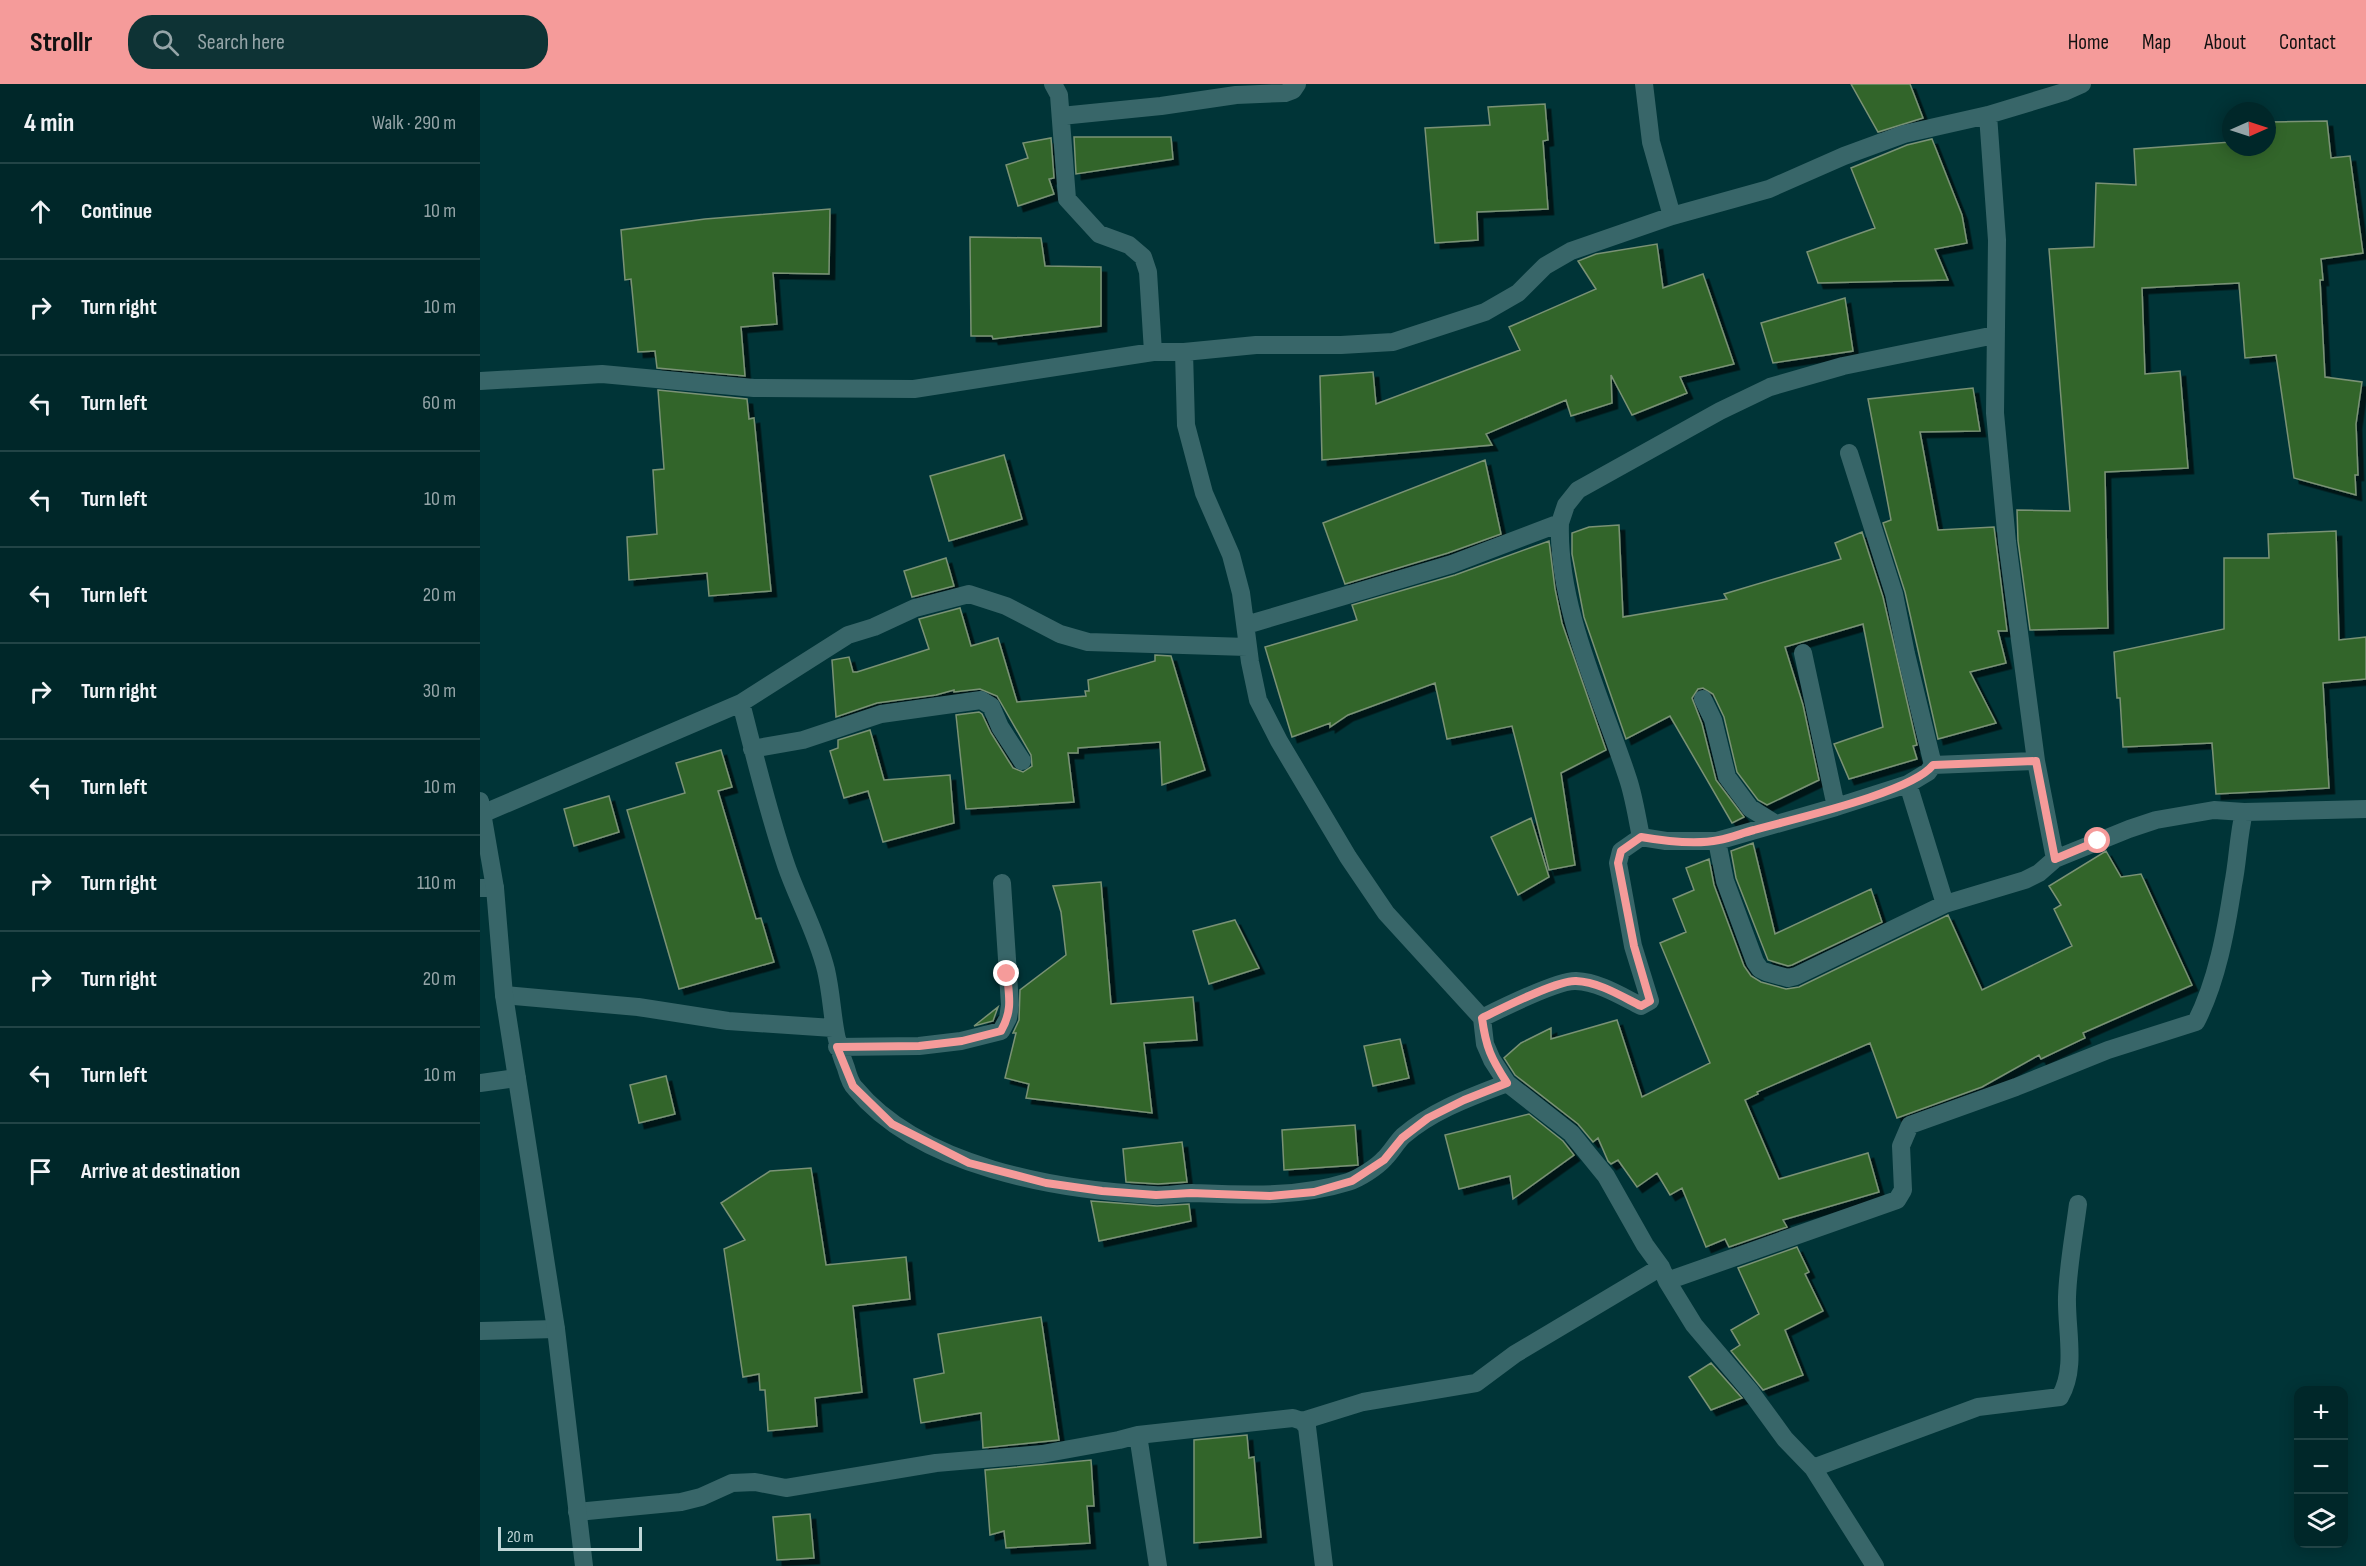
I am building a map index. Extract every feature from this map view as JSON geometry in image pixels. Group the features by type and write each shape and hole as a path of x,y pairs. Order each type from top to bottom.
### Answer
{"street":[{"path":"1053,84 1059,95 1067,199 1099,234 1129,245 1143,257 1148,272 1153,352"},
{"path":"1061,116 1161,106 1236,95 1285,93 1293,90 1297,84"},
{"path":"1644,84 1651,142 1672,216"},
{"path":"480,381 602,374 754,387 914,389 1153,352 1184,352 1256,345 1341,345 1394,342 1485,312 1518,293 1545,266 1571,251 1672,216 1769,189 1844,156 1904,134 1988,115 2062,88 2082,84"},
{"path":"1988,115 1997,240 1995,413 2007,542 2036,761 2055,859"},
{"path":"1641,837 1629,780 1603,713 1561,572 1560,523 1566,505 1578,490 1720,411 1770,387 1843,366 1995,335"},
{"path":"1184,352 1186,424 1204,493 1231,555 1241,594 1247,646 1258,700 1279,741 1348,857 1386,913 1482,1018 1485,1044 1507,1083 1571,1133 1606,1176 1694,1326 1750,1391 1785,1439 1813,1468 1875,1566"},
{"path":"1482,1018 1525,997 1574,980 1593,984 1641,1006 1650,1001 1634,946 1618,863 1621,851 1641,837 1666,841 1717,841 1908,784 1928,772 1933,765 1894,594 1849,453"},
{"path":"1246,625 1452,564 1560,523"},
{"path":"584,1566 556,1329 488,888 481,808 741,703 848,635 873,627 915,608 969,594 1006,606 1060,634 1088,642 1247,646"},
{"path":"1803,654 1836,807"},
{"path":"1703,699 1713,720 1727,777 1750,808 1776,824"},
{"path":"752,749 803,740 881,714 981,700 991,706 1000,727 1022,761"},
{"path":"741,703 774,830 792,882 812,924 826,971 837,1047 853,1086 892,1124 969,1163 1046,1183 1102,1191 1156,1195 1191,1193 1270,1196 1314,1192 1352,1181 1384,1160 1402,1138 1428,1118 1464,1100 1507,1083"},
{"path":"1933,765 2036,761"},
{"path":"1908,784 1945,904"},
{"path":"1717,841 1720,863 1734,908 1755,962 1766,972 1788,978 1945,904 2025,880 2039,873 2055,859 2156,820 2214,810 2244,812 2366,809"},
{"path":"1302,1421 1363,1402 1476,1383 1515,1354 1664,1274 1897,1200 1903,1190 1901,1146 1910,1125 2016,1087 2108,1050 2196,1022 2206,1003 2217,966 2234,884 2238,836 2244,812"},
{"path":"837,1047 919,1046 962,1041 1001,1031 1008,1018 1010,1005 1002,883"},
{"path":"504,995 638,1007 728,1021 833,1028"},
{"path":"480,1083 517,1078"},
{"path":"1813,1468 1978,1407 2060,1397 2067,1385 2069,1369 2067,1296 2078,1204"},
{"path":"480,1331 556,1329"},
{"path":"577,1512 681,1502 701,1497 732,1483 755,1482 786,1488 936,1462 1042,1454 1138,1435 1293,1418 1302,1421 1307,1427 1324,1566"},
{"path":"1138,1435 1158,1566"}],"building":[{"path":"1851,84 1910,84 1923,118 1878,132"},
{"path":"1545,104 1548,140 1543,141 1548,209 1477,212 1478,240 1435,243 1425,128 1490,125 1488,107"},
{"path":"2327,121 2331,158 2350,156 2363,253 2321,259 2323,280 2320,280 2325,377 2362,382 2356,424 2358,475 2355,475 2356,495 2294,478 2276,355 2245,358 2239,283 2142,288 2145,374 2180,371 2188,468 2105,472 2108,628 2030,630 2018,541 2017,510 2070,511 2049,249 2094,247 2096,183 2136,185 2134,149 2222,143 2222,156 2276,156 2276,122"},
{"path":"1074,137 1171,137 1173,159 1076,174"},
{"path":"1051,138 1054,178 1049,179 1054,194 1018,206 1006,165 1028,158 1023,143"},
{"path":"1932,139 1962,215 1967,243 1935,249 1948,280 1818,283 1807,252 1875,228 1851,168 1907,145"},
{"path":"830,209 829,274 773,273 777,324 741,327 745,376 657,368 655,351 638,352 631,279 625,280 621,230 705,219"},
{"path":"970,237 1041,238 1045,266 1101,267 1101,326 993,339 992,336 971,336"},
{"path":"1657,244 1663,288 1703,274 1734,364 1680,377 1687,393 1632,415 1611,375 1612,403 1571,416 1566,400 1486,434 1492,445 1322,460 1320,376 1373,372 1376,404 1520,350 1509,327 1596,289 1578,261 1596,254"},
{"path":"1845,298 1853,351 1773,363 1761,323"},
{"path":"1973,388 1980,431 1920,432 1938,530 1994,527 2007,631 1998,631 2006,663 1970,672 1996,723 1938,739 1905,592 1883,523 1891,520 1868,399"},
{"path":"658,390 747,399 749,419 754,418 771,591 709,596 707,573 629,580 627,537 657,534 653,470 664,469"},
{"path":"1004,455 1022,519 949,541 930,476"},
{"path":"1485,460 1501,534 1448,553 1345,584 1323,523"},
{"path":"1619,525 1623,617 1727,599 1724,594 1841,559 1835,543 1862,532 1883,597 1917,745 1913,746 1917,759 1849,779 1834,744 1883,727 1863,624 1785,647 1803,705 1819,780 1767,805 1758,800 1737,772 1724,717 1713,694 1703,688 1698,689 1692,698 1702,724 1716,780 1744,817 1732,823 1670,716 1626,739 1584,617 1572,554 1572,533 1589,527"},
{"path":"2336,531 2339,640 2366,637 2366,679 2323,683 2329,788 2216,794 2212,743 2123,747 2114,652 2224,629 2224,558 2269,558 2268,534"},
{"path":"1549,541 1562,623 1606,750 1561,773 1575,865 1549,870 1512,726 1447,739 1435,683 1348,715 1330,727 1330,723 1292,737 1265,647 1357,620 1352,605 1455,575"},
{"path":"946,558 954,586 912,597 904,571"},
{"path":"960,608 971,646 998,638 1017,702 1086,696 1085,691 1089,691 1088,680 1155,661 1155,655 1171,656 1205,770 1162,785 1160,742 1078,748 1078,753 1068,753 1074,802 966,809 956,715 979,712 982,714 1013,768 1023,772 1032,766 1031,755 997,696 980,689 954,692 954,690 936,695 877,703 836,717 832,660 849,657 853,672 857,672 929,649 919,619"},
{"path":"870,730 884,780 950,775 954,823 883,842 868,791 844,798 830,751 838,748 838,740"},
{"path":"721,750 732,787 718,791 756,919 761,918 774,962 679,989 627,810 685,793 676,763"},
{"path":"609,796 619,832 574,846 564,809"},
{"path":"1531,818 1549,877 1518,895 1491,837"},
{"path":"1753,843 1775,934 1871,889 1882,922 1792,965 1768,960 1736,878 1731,851"},
{"path":"2106,851 2121,877 2141,874 2192,985 2083,1033 2085,1038 2041,1059 2039,1055 1982,1087 1897,1118 1870,1043 1757,1092 1758,1094 1745,1100 1779,1179 1868,1153 1879,1192 1783,1220 1787,1227 1729,1247 1725,1239 1706,1247 1682,1188 1670,1195 1657,1173 1637,1187 1618,1160 1611,1164 1608,1161 1598,1138 1593,1142 1578,1124 1515,1075 1504,1058 1521,1043 1551,1028 1551,1039 1617,1020 1642,1097 1710,1063 1660,943 1686,932 1673,899 1694,890 1686,868 1709,859 1714,885 1744,966 1751,976 1761,982 1786,989 1799,987 1948,915 1982,990 2072,946 2054,909 2061,905 2049,886"},
{"path":"1101,882 1111,1004 1193,997 1197,1040 1144,1043 1152,1113 1026,1098 1029,1084 1005,1078 1016,1033 1013,1033 1019,1020 1020,990 1066,955 1061,912 1053,886"},
{"path":"1235,920 1259,968 1209,984 1193,931"},
{"path":"998,1007 993,1021 974,1026"},
{"path":"1400,1039 1409,1078 1373,1086 1364,1046"},
{"path":"666,1076 675,1114 639,1123 630,1085"},
{"path":"1529,1114 1563,1141 1574,1155 1513,1199 1510,1176 1459,1189 1445,1135"},
{"path":"1355,1125 1358,1165 1284,1170 1282,1130"},
{"path":"1182,1142 1187,1182 1158,1184 1126,1182 1123,1149"},
{"path":"811,1168 826,1265 906,1257 910,1299 853,1306 862,1392 815,1398 817,1426 768,1431 765,1390 760,1390 759,1374 743,1377 724,1249 745,1240 721,1203 770,1171"},
{"path":"1091,1201 1157,1206 1189,1204 1191,1221 1099,1241"},
{"path":"1797,1247 1809,1272 1805,1274 1823,1311 1785,1330 1803,1375 1763,1390 1731,1351 1740,1345 1731,1330 1759,1314 1738,1268"},
{"path":"1041,1317 1059,1440 983,1448 981,1413 921,1423 914,1379 944,1373 938,1334"},
{"path":"1711,1363 1742,1398 1711,1410 1689,1377"},
{"path":"1247,1435 1249,1458 1254,1457 1261,1537 1194,1543 1194,1440"},
{"path":"1091,1460 1094,1506 1087,1506 1090,1543 1006,1548 1004,1531 990,1535 985,1470"},
{"path":"810,1514 814,1558 777,1560 773,1517"}],"route":[{"path":"1007,974 1010,1005 1008,1018 1001,1031 962,1041 919,1046 837,1047 853,1086 892,1124 969,1163 1046,1183 1102,1191 1156,1195 1191,1193 1270,1196 1314,1192 1352,1181 1384,1160 1402,1138 1428,1118 1464,1100 1507,1083 1485,1044 1482,1018 1525,997 1574,980 1593,984 1641,1006 1650,1001 1634,946 1618,863 1621,851 1641,837 1666,841 1717,841 1908,784 1928,772 1933,765 2036,761 2055,859 2098,841"}]}
